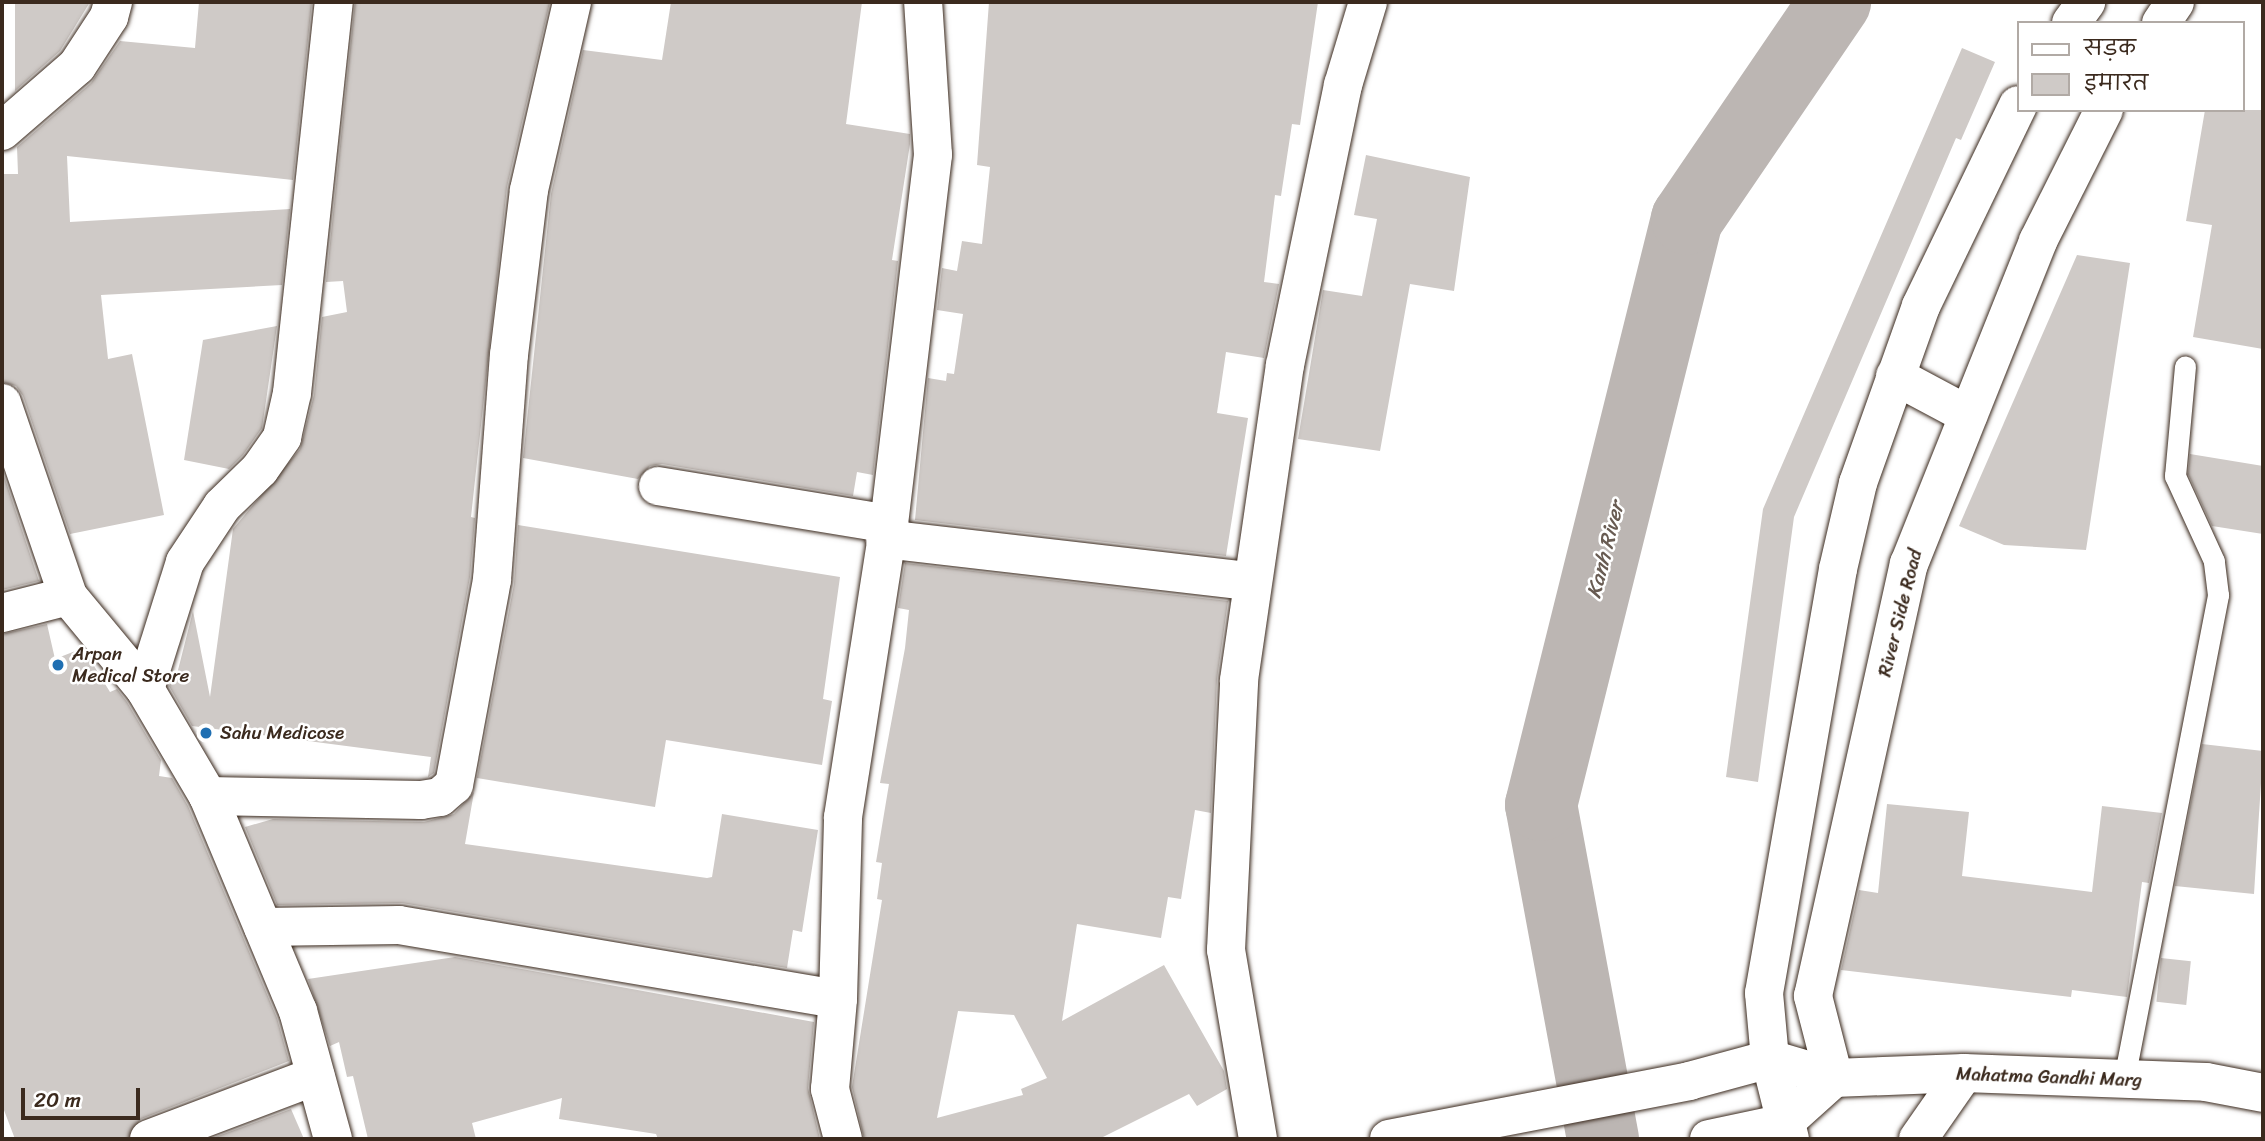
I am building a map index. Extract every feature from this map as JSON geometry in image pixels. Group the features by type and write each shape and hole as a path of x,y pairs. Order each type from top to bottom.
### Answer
{"street":[{"path":"2,131 77,65 110,17 113,2"},
{"path":"145,689 185,562 222,506 260,469 282,437 292,393 334,2"},
{"path":"208,796 421,800 440,797 454,785 492,580 509,355 529,190 572,2"},
{"path":"842,1139 830,1089 838,999 843,817 887,531 933,155 923,2"},
{"path":"1258,1139 1226,950 1239,680 1250,581 1285,365 1343,85 1368,2"},
{"path":"2072,21 2086,2"},
{"path":"2162,21 2175,2"},
{"path":"1787,1131 1770,1059 1764,993 1776,906 1838,569 1858,483 1921,306 2016,109"},
{"name":"River Side Road","path":"1834,1078 1813,996 1909,564 2038,241 2103,112"},
{"path":"1895,376 1968,415"},
{"path":"2,403 68,596 145,689 208,796 298,1011 333,1139"},
{"path":"658,486 887,531 1250,581"},
{"path":"2,613 68,596"},
{"path":"263,927 399,925 838,999"},
{"path":"1389,1139 1689,1081 1770,1059 1834,1078 1787,1131 1709,1139"},
{"path":"1919,1139 1964,1073"},
{"name":"Mahatma Gandhi Marg","path":"1834,1078 1964,1073 2206,1082 2263,1093"},
{"path":"149,1139 316,1076"}],"lane":[{"path":"2124,1079 2218,595 2214,561 2175,476 2185,366"}],"building":[{"path":"15,2 90,2 60,51 15,91"},
{"path":"199,2 312,2 293,180 67,156 70,222 290,209 282,285 101,295 108,359 132,354 164,515 70,534 23,396 16,386 2,382 2,174 18,174 17,147 91,83 120,41 195,48"},
{"path":"355,2 550,2 507,187 471,517 475,518 470,577 434,773 428,777 431,757 192,726 169,686 177,674 193,611 210,697 233,529 300,449 314,395 322,317 347,312 343,281 326,282"},
{"path":"671,2 862,2 846,124 910,134 910,144 892,260 898,261 873,475 857,472 853,496 662,464 650,466 638,479 523,458 551,194 583,50 662,60"},
{"path":"989,2 1318,2 1300,125 1292,124 1281,196 1275,195 1264,282 1279,284 1264,358 1226,352 1217,413 1248,418 1226,556 915,520 928,378 946,381 947,373 954,374 963,314 937,310 942,268 957,271 962,241 982,244 990,167 977,165"},
{"path":"1962,48 1995,62 1961,140 1956,138 1794,517 1758,782 1726,777 1763,509"},
{"path":"2263,110 2263,349 2193,337 2212,225 2186,221 2205,112"},
{"path":"1366,155 1470,177 1454,291 1410,284 1380,451 1298,439 1323,290 1362,296 1377,219 1354,215"},
{"path":"2077,255 2130,263 2086,550 2004,545 1959,526"},
{"path":"277,326 262,428 243,455 229,469 184,460 203,340"},
{"path":"2190,454 2263,466 2263,534 2212,526 2188,474"},
{"path":"2,470 39,581 2,590"},
{"path":"518,525 840,577 823,699 832,701 822,765 666,740 655,807 477,778 514,584"},
{"path":"905,563 1228,601 1217,679 1211,813 1195,810 1181,899 1168,897 1161,938 1077,924 1062,1021 1164,965 1224,1071 1227,1089 1197,1106 1189,1094 1099,1139 864,1139 852,1087 882,900 877,899 882,863 876,862 889,784 880,783 905,648 909,610 898,608","holes":["958,1011 1014,1015 1047,1078 1021,1089 1023,1095 937,1118"]},
{"path":"47,624 55,659 83,648 110,692 117,689 161,760 159,776 172,778 188,806 277,1018 289,1061 141,1119 128,1139 15,1139 2,1105 2,634"},
{"path":"2202,744 2263,751 2254,894 2175,886"},
{"path":"474,792 465,844 707,878 712,877 722,814 818,830 802,932 793,930 787,968 402,903 277,905 245,827 273,819 424,822 454,814"},
{"path":"1887,804 1969,812 1962,876 2092,892 2102,806 2162,813 2149,883 2142,882 2127,997 2072,990 2071,997 1841,970 1859,890 1878,893"},
{"path":"455,957 814,1022 808,1088 820,1139 658,1139 656,1134 559,1119 562,1098 472,1123 476,1139 368,1139 353,1076 347,1077 339,1042 330,1046 308,979"},
{"path":"2161,958 2191,961 2186,1005 2156,1002"},
{"path":"291,1109 304,1139 210,1139"}],"waterway":[{"name":"Kanh River","path":"1603,1139 1541,805 1687,219 1835,2"}],"place":[{"name":"Arpan Medical Store","path":"58,665"},
{"name":"Sahu Medicose","path":"206,733"}]}
